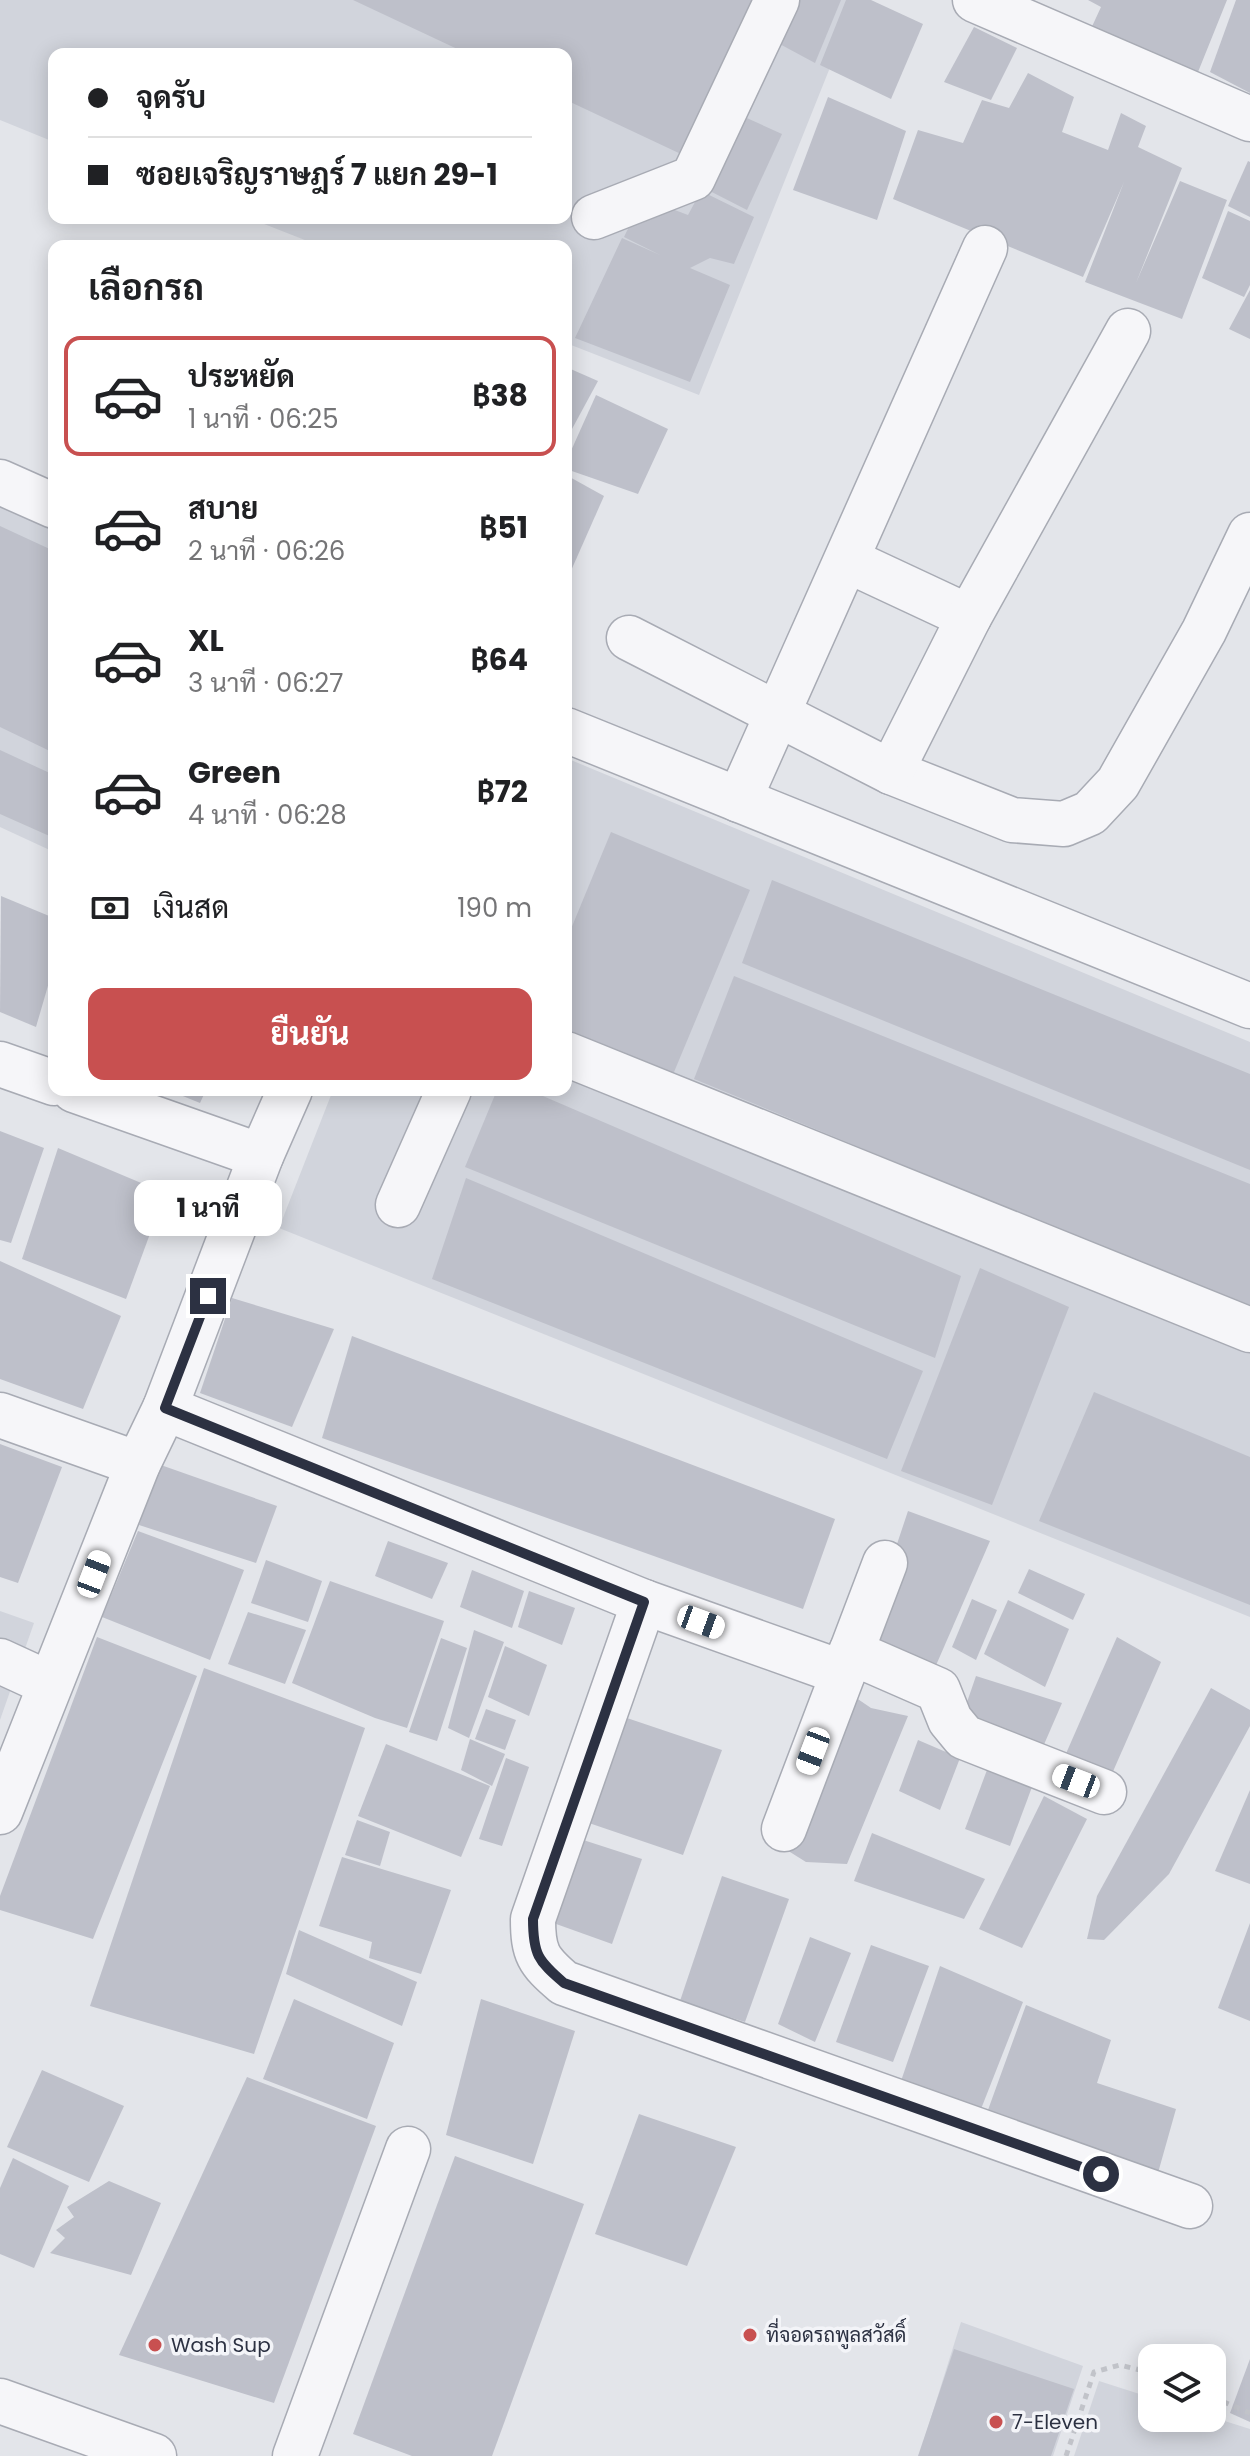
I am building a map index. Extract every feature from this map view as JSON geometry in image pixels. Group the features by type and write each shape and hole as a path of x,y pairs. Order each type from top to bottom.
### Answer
{"street":[{"path":"594,217 693,178 777,0"},
{"path":"975,0 1031,11 1250,119"},
{"path":"739,800 985,248"},
{"path":"891,772 969,617 1128,331"},
{"path":"0,482 48,503"},
{"path":"629,638 891,772 1012,820 1064,824 1090,813 1118,783 1204,631 1250,535"},
{"path":"847,560 969,617"},
{"path":"572,732 1250,1006"},
{"path":"572,1056 1250,1330"},
{"path":"0,1064 48,1081"},
{"path":"91,1096 261,1156"},
{"path":"0,1812 138,1464 165,1408 261,1156 287,1096"},
{"path":"398,1205 446,1096"},
{"path":"165,1408 644,1602 938,1690 950,1720 964,1737 1104,1792"},
{"path":"0,1415 138,1464"},
{"path":"784,1829 885,1563"},
{"path":"644,1602 533,1919 533,1943 541,1964 564,1983 1190,2206"},
{"path":"0,1663 50,1684"},
{"path":"295,2456 408,2149"},
{"path":"0,2401 154,2456"}],"path":[{"path":"1066,2456 1094,2372 1120,2365 1138,2370"},
{"path":"1226,2403 1250,2413"}],"shaded area":[{"path":"0,0 857,0 699,395 572,345 572,240 305,240 264,224 572,224 572,48 48,48 48,140 0,120"},
{"path":"0,495 48,517 48,849 0,827"},
{"path":"572,760 1250,1042 1250,1617 279,1228 331,1096 572,1096"},
{"path":"0,1611 34,1623 0,1720"},
{"name":"7-Eleven","path":"961,2322 1083,2366 1053,2456 919,2456"},
{"path":"1099,2381 1138,2394 1138,2432 1226,2432 1226,2421 1250,2429 1250,2456 1074,2456"}],"building":[{"path":"353,0 755,0 683,155 572,103 572,48 455,48"},
{"path":"792,0 841,0 815,63 776,42"},
{"path":"846,0 871,0 923,24 891,99 820,65"},
{"path":"1088,0 1227,0 1198,72 1089,33 1101,7"},
{"path":"1236,0 1250,0 1250,93 1210,72"},
{"path":"974,27 1017,48 991,100 944,82"},
{"path":"1028,73 1074,97 1062,132 1108,150 1121,113 1146,126 1138,147 1182,168 1136,283 1180,181 1227,200 1182,319 1085,282 1124,182 1083,277 893,199 918,130 963,143 982,100 1009,108"},
{"path":"828,97 906,131 877,220 793,190"},
{"path":"738,114 782,134 747,210 702,187"},
{"path":"1250,162 1250,217 1228,206"},
{"path":"701,191 754,217 734,264 710,258 690,268 730,285 690,382 575,338 622,238 660,255 624,237 643,198 688,215"},
{"path":"1228,211 1250,221 1250,285 1244,297 1202,278"},
{"path":"1250,290 1250,339 1229,329"},
{"path":"572,370 598,381 572,429"},
{"path":"596,395 668,429 638,494 572,471 572,449"},
{"path":"572,478 604,496 572,568"},
{"path":"0,526 48,548 48,750 0,727"},
{"path":"0,750 48,772 48,835 0,814"},
{"path":"611,832 750,890 669,1084 572,1045 572,926"},
{"path":"772,880 1250,1074 1250,1170 742,963"},
{"path":"1,896 48,916 48,986 36,1027 0,1012"},
{"path":"734,976 1250,1184 1250,1308 694,1079"},
{"path":"183,1096 203,1096 200,1103"},
{"path":"495,1096 543,1096 961,1276 935,1358 465,1167"},
{"path":"0,1131 44,1148 11,1243 0,1240"},
{"path":"58,1148 165,1193 126,1299 22,1259"},
{"path":"466,1178 923,1371 887,1459 432,1279"},
{"path":"0,1261 121,1316 83,1409 0,1379"},
{"path":"980,1268 1069,1307 992,1505 901,1471"},
{"path":"232,1298 334,1329 292,1427 200,1393"},
{"path":"352,1336 835,1519 803,1609 322,1438"},
{"path":"1094,1392 1250,1457 1250,1605 1039,1521"},
{"path":"0,1444 62,1467 18,1583 0,1577"},
{"path":"158,1464 277,1506 256,1563 139,1525"},
{"path":"908,1511 990,1541 924,1693 856,1667"},
{"path":"138,1531 244,1570 210,1660 102,1617"},
{"path":"388,1541 448,1563 432,1599 375,1576"},
{"path":"266,1560 322,1581 308,1622 251,1603"},
{"path":"1029,1569 1085,1594 1073,1620 1018,1593"},
{"path":"472,1570 524,1591 512,1628 460,1607"},
{"path":"330,1581 444,1621 407,1728 292,1683"},
{"path":"529,1591 575,1608 562,1645 518,1627"},
{"path":"972,1599 997,1610 976,1660 952,1647"},
{"path":"1008,1600 1069,1629 1045,1687 984,1654"},
{"path":"248,1612 306,1630 285,1684 228,1664"},
{"path":"474,1630 504,1642 469,1738 448,1728"},
{"path":"97,1637 197,1676 93,1939 0,1910 0,1896"},
{"path":"1117,1637 1161,1662 1104,1792 1061,1765"},
{"path":"441,1638 467,1648 437,1741 409,1732"},
{"path":"505,1646 547,1665 529,1716 488,1697"},
{"path":"204,1668 365,1728 254,2054 90,2006"},
{"path":"976,1676 1062,1703 1039,1756 980,1728 966,1705"},
{"path":"1211,1688 1250,1710 1250,1726 1169,1874 1104,1940 1087,1939 1097,1896"},
{"path":"846,1691 871,1708 908,1716 847,1864 806,1862 774,1842"},
{"path":"486,1709 516,1720 505,1750 475,1739"},
{"path":"621,1716 722,1750 683,1855 586,1822"},
{"path":"470,1739 505,1754 492,1786 461,1770"},
{"path":"918,1740 960,1758 940,1810 899,1791"},
{"path":"386,1744 490,1786 461,1857 358,1816"},
{"path":"506,1758 529,1767 502,1846 479,1839"},
{"path":"987,1770 1032,1787 1010,1846 965,1829"},
{"path":"1250,1790 1250,1884 1215,1871"},
{"path":"1044,1796 1087,1819 1022,1948 979,1929"},
{"path":"357,1820 390,1832 380,1866 345,1855"},
{"path":"872,1833 985,1879 964,1919 854,1881"},
{"path":"574,1837 642,1859 612,1944 545,1920"},
{"path":"342,1857 451,1890 421,1974 369,1958 372,1942 319,1926"},
{"path":"722,1876 789,1899 745,2022 680,2001"},
{"path":"1250,1923 1250,2021 1218,2008"},
{"path":"299,1930 417,1982 402,2026 286,1974"},
{"path":"810,1937 851,1953 815,2042 778,2024"},
{"path":"871,1945 929,1966 893,2062 836,2042"},
{"path":"940,1966 1023,2002 981,2109 900,2084"},
{"path":"294,1999 394,2043 367,2119 263,2079"},
{"path":"481,1999 575,2031 533,2164 446,2135"},
{"path":"1026,2005 1111,2040 1097,2083 1176,2109 1156,2180 984,2121"},
{"path":"42,2070 124,2106 89,2182 7,2147"},
{"path":"247,2077 376,2126 274,2403 119,2355"},
{"path":"639,2114 736,2147 687,2266 595,2234"},
{"path":"455,2156 584,2204 492,2456 412,2456 353,2434"},
{"path":"13,2158 69,2186 34,2268 0,2254 0,2188"},
{"path":"109,2181 161,2203 131,2275 50,2253 65,2238 56,2230 74,2217 67,2207"},
{"name":"7-Eleven","path":"954,2349 1074,2389 1051,2456 918,2456"},
{"path":"1250,2359 1250,2422 1230,2413"}],"place":[{"name":"ที่จอดรถพูลสวัสดิ์","path":"750,2335"},
{"name":"Wash Sup","path":"155,2345"},
{"name":"7-Eleven","path":"996,2422"}],"route":[{"path":"208,1296 165,1408 644,1602 533,1919 533,1943 541,1964 564,1983 1101,2174"}]}
